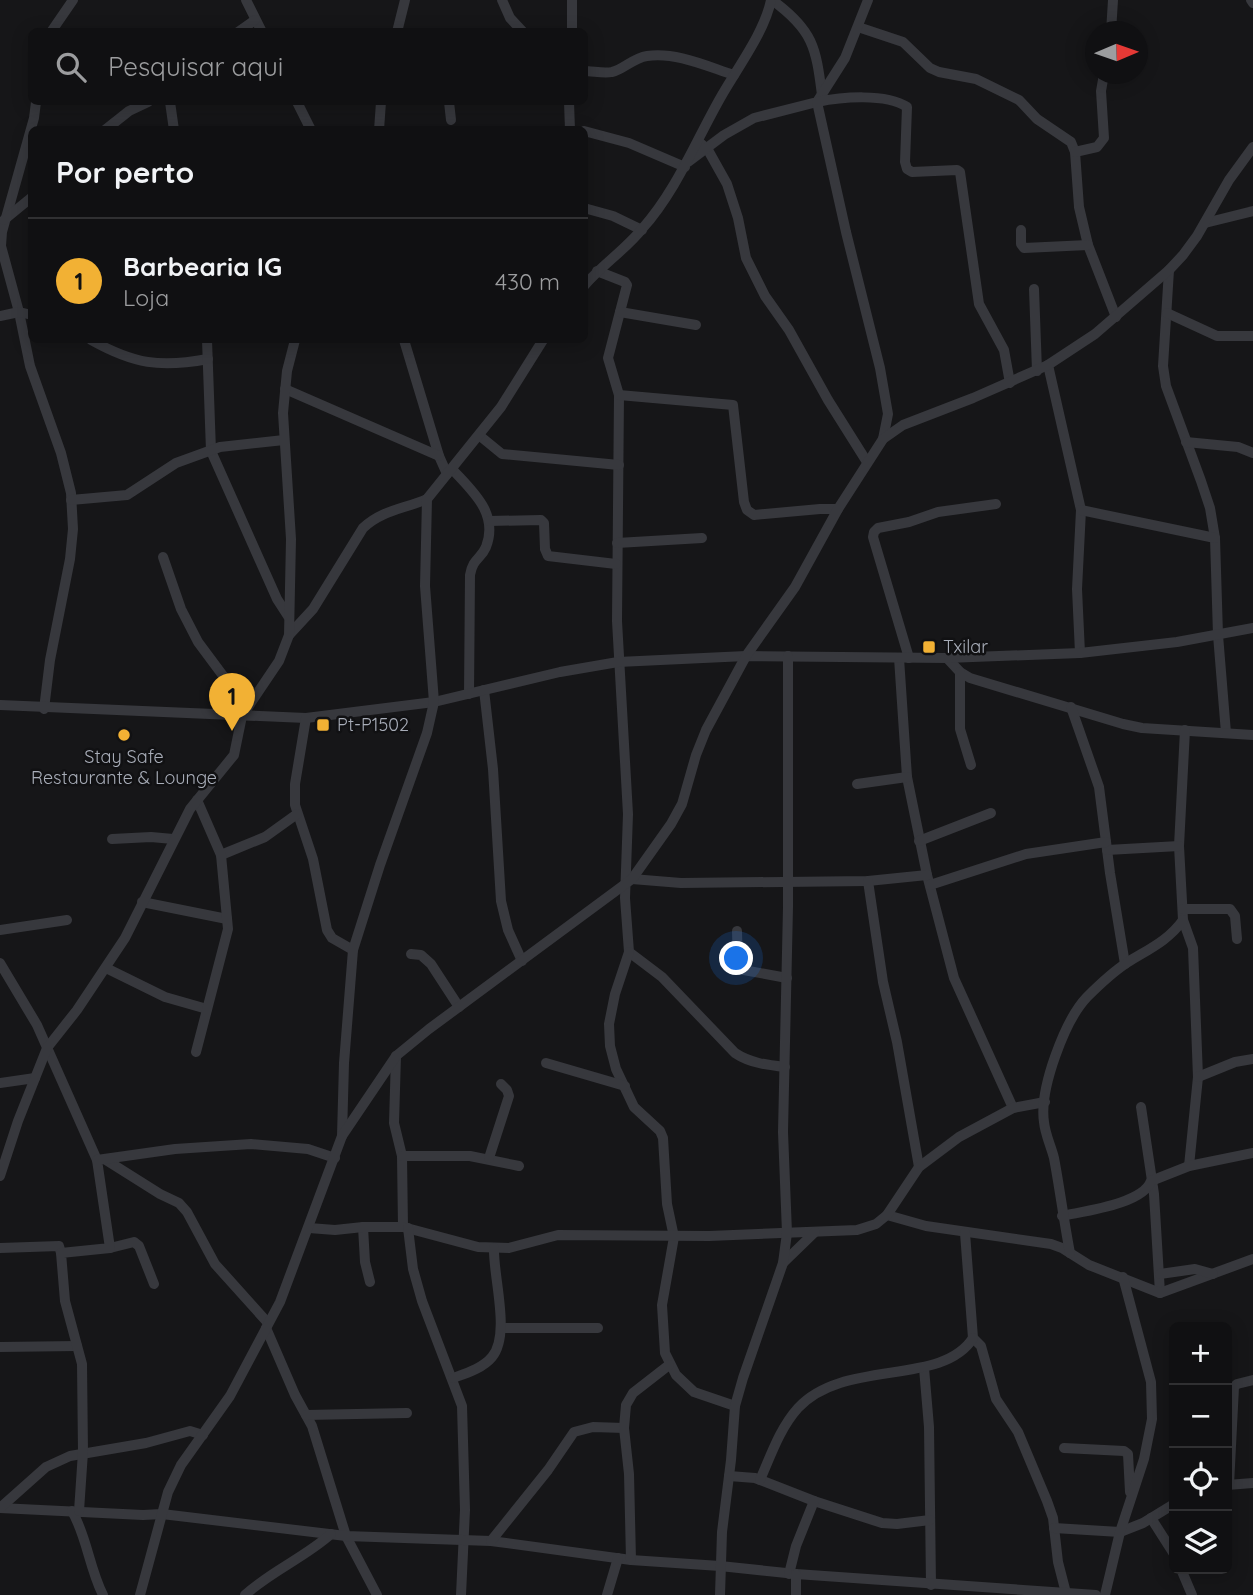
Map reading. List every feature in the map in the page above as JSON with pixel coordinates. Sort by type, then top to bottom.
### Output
[{"type":"street","points":[[54,28],[73,0]]},
{"type":"street","points":[[246,0],[260,28]]},
{"type":"street","points":[[398,28],[405,0]]},
{"type":"street","points":[[502,0],[509,18],[519,28]]},
{"type":"street","points":[[572,0],[572,28]]},
{"type":"street","points":[[588,281],[642,230],[686,165],[772,0],[788,11]]},
{"type":"street","points":[[342,1136],[358,1117],[380,1078],[397,1056],[629,882],[671,824],[682,804],[706,730],[746,656],[795,587],[838,509],[883,439],[888,414],[880,369],[843,219],[816,52],[800,24],[781,0]]},
{"type":"street","points":[[822,95],[845,58],[868,0]]},
{"type":"street","points":[[1111,21],[1112,0]]},
{"type":"street","points":[[244,28],[255,20]]},
{"type":"street","points":[[858,27],[903,42],[922,62],[939,72],[976,79],[1019,100],[1037,119],[1071,142],[1075,152],[1079,207],[1087,245],[1116,317]]},
{"type":"street","points":[[588,71],[614,72],[645,56],[665,55],[734,75]]},
{"type":"street","points":[[1075,152],[1097,147],[1104,138],[1102,84]]},
{"type":"street","points":[[822,95],[838,98]]},
{"type":"street","points":[[686,165],[724,135],[754,118],[822,95],[900,102],[907,107],[905,162],[908,169],[912,172],[960,172],[979,304],[1004,350],[1010,383]]},
{"type":"street","points":[[32,126],[36,105]]},
{"type":"street","points":[[110,126],[142,105]]},
{"type":"street","points":[[170,105],[173,126]]},
{"type":"street","points":[[298,105],[309,126]]},
{"type":"street","points":[[379,126],[381,105]]},
{"type":"street","points":[[449,105],[451,120]]},
{"type":"street","points":[[569,105],[572,126]]},
{"type":"street","points":[[588,132],[629,143],[686,165]]},
{"type":"street","points":[[28,137],[2,221],[1,246],[30,366],[61,453],[71,500],[73,528],[44,709]]},
{"type":"street","points":[[698,141],[708,149],[727,184],[738,218],[746,258],[765,296],[789,330],[867,463]]},
{"type":"street","points":[[883,439],[904,425],[1037,371],[1095,334],[1183,255],[1229,180],[1253,147]]},
{"type":"street","points":[[2,221],[28,200]]},
{"type":"street","points":[[588,209],[613,216],[642,230]]},
{"type":"street","points":[[1205,223],[1253,211]]},
{"type":"street","points":[[1021,230],[1021,244],[1024,248],[1087,245]]},
{"type":"street","points":[[1168,270],[1163,366],[1166,386],[1210,508],[1215,538],[1218,635],[1226,733]]},
{"type":"street","points":[[597,271],[627,285],[608,358],[619,396],[618,662],[628,814],[629,882],[625,925],[629,952],[615,994],[609,1024],[610,1046],[616,1069],[634,1107],[660,1131],[663,1138],[667,1204],[674,1237],[662,1316],[663,1343],[669,1365],[694,1392],[735,1406]]},
{"type":"street","points":[[1034,289],[1037,371]]},
{"type":"street","points":[[0,316],[19,312],[28,314]]},
{"type":"street","points":[[620,313],[696,325]]},
{"type":"street","points":[[1167,313],[1217,336],[1253,336]]},
{"type":"street","points":[[98,343],[136,360],[161,365],[208,359]]},
{"type":"street","points":[[207,343],[211,451],[277,599],[288,615]]},
{"type":"street","points":[[289,635],[291,539],[284,440],[286,371],[294,343]]},
{"type":"street","points":[[405,343],[439,456],[450,471],[479,499],[486,509],[489,521],[490,533],[485,550],[472,564],[470,575],[469,694]]},
{"type":"street","points":[[0,1176],[47,1048],[125,938],[173,839],[197,800],[234,755],[244,712],[279,661],[289,635],[313,609],[363,528],[374,518],[393,509],[428,499],[480,436],[542,343]]},
{"type":"street","points":[[1048,365],[1081,510],[1077,589],[1080,653]]},
{"type":"street","points":[[285,389],[439,456]]},
{"type":"street","points":[[619,396],[733,405],[747,510],[754,515],[838,509]]},
{"type":"street","points":[[888,414],[904,425]]},
{"type":"street","points":[[480,436],[502,454],[619,465]]},
{"type":"street","points":[[71,500],[127,495],[176,463],[220,447],[284,440]]},
{"type":"street","points":[[1186,442],[1238,447],[1253,453]]},
{"type":"street","points":[[140,1595],[168,1492],[181,1465],[230,1396],[280,1302],[342,1136],[344,1063],[353,950],[376,876],[427,733],[434,702],[425,586],[428,499]]},
{"type":"street","points":[[996,504],[938,512],[909,522],[878,528],[873,537],[904,658],[907,777],[919,841],[954,978],[1013,1108]]},
{"type":"street","points":[[1081,510],[1215,538]]},
{"type":"street","points":[[489,521],[541,520],[545,553],[548,555],[617,564]]},
{"type":"street","points":[[617,543],[702,538]]},
{"type":"street","points":[[163,557],[181,609],[198,642],[244,712]]},
{"type":"street","points":[[0,705],[44,709],[244,712],[306,718],[434,702],[618,662],[746,656],[904,658],[1080,653],[1120,650],[1253,628]]},
{"type":"street","points":[[720,1595],[722,1532],[735,1406],[783,1263],[787,1233],[783,1162],[788,881],[788,656]]},
{"type":"street","points":[[947,657],[960,672],[970,678],[1132,726],[1253,736]]},
{"type":"street","points":[[960,672],[960,729],[971,765]]},
{"type":"street","points":[[484,690],[493,769],[501,901],[504,917],[522,961]]},
{"type":"street","points":[[1071,708],[1100,787],[1125,964]]},
{"type":"street","points":[[306,718],[295,784],[297,814],[313,859],[327,930],[332,938],[353,950]]},
{"type":"street","points":[[1185,730],[1179,846],[1183,914],[1193,948],[1198,1077],[1189,1166]]},
{"type":"street","points":[[857,785],[907,777]]},
{"type":"street","points":[[196,1052],[228,929],[221,855],[197,800]]},
{"type":"street","points":[[919,841],[991,813]]},
{"type":"street","points":[[221,855],[265,837],[297,814]]},
{"type":"street","points":[[112,838],[173,839]]},
{"type":"street","points":[[629,882],[929,880],[1026,854],[1069,846],[1179,846]]},
{"type":"street","points":[[868,881],[883,982],[897,1042],[919,1167]]},
{"type":"street","points":[[142,902],[227,919]]},
{"type":"street","points":[[1183,914],[1230,909],[1235,916],[1237,939]]},
{"type":"street","points":[[1070,1253],[1053,1156],[1043,1121],[1050,1074],[1074,1014],[1087,997],[1125,964],[1175,932],[1183,914]]},
{"type":"street","points":[[0,930],[67,920]]},
{"type":"street","points":[[737,932],[738,969],[787,978]]},
{"type":"street","points":[[629,952],[662,977],[735,1053],[744,1059],[785,1068]]},
{"type":"street","points":[[411,954],[422,955],[431,964],[459,1007]]},
{"type":"street","points":[[0,963],[4,977],[37,1026],[101,1160],[180,1203],[215,1264],[267,1326],[312,1426],[346,1536],[377,1595]]},
{"type":"street","points":[[106,968],[165,997],[207,1009]]},
{"type":"street","points":[[397,1056],[394,1123],[402,1156],[405,1227],[422,1301],[460,1397],[463,1416],[465,1469],[461,1595]]},
{"type":"street","points":[[1198,1077],[1234,1062],[1253,1059]]},
{"type":"street","points":[[546,1063],[625,1086]]},
{"type":"street","points":[[0,1083],[34,1078]]},
{"type":"street","points":[[489,1158],[509,1096],[501,1084]]},
{"type":"street","points":[[309,1228],[335,1230],[405,1227],[478,1247],[494,1248],[519,1247],[558,1235],[674,1237],[815,1232],[867,1227],[887,1215],[919,1167],[967,1131],[1013,1108],[1045,1102]]},
{"type":"street","points":[[1140,1107],[1151,1181],[1160,1293]]},
{"type":"street","points":[[110,1248],[96,1168],[101,1160],[175,1149],[251,1144],[307,1149],[335,1158]]},
{"type":"street","points":[[1151,1181],[1189,1166],[1253,1153]]},
{"type":"street","points":[[402,1156],[470,1156],[519,1166]]},
{"type":"street","points":[[1062,1216],[1131,1198],[1149,1187],[1151,1181]]},
{"type":"street","points":[[887,1215],[965,1233],[1051,1244],[1089,1265],[1160,1293],[1253,1259]]},
{"type":"street","points":[[363,1227],[365,1262],[370,1282]]},
{"type":"street","points":[[783,1263],[815,1232]]},
{"type":"street","points":[[760,1480],[783,1428],[799,1407],[817,1393],[860,1377],[924,1368],[954,1357],[968,1346],[973,1338],[965,1233]]},
{"type":"street","points":[[61,1253],[110,1248],[134,1242],[139,1246],[154,1284]]},
{"type":"street","points":[[0,1248],[59,1246],[65,1301],[82,1364],[82,1528],[94,1577],[103,1595]]},
{"type":"street","points":[[453,1378],[482,1366],[496,1350],[501,1328],[493,1268],[494,1248]]},
{"type":"street","points":[[1160,1274],[1195,1269],[1213,1274]]},
{"type":"street","points":[[1105,1595],[1120,1532],[1144,1459],[1152,1419],[1151,1382],[1123,1277]]},
{"type":"street","points":[[501,1328],[598,1328]]},
{"type":"street","points":[[973,1338],[981,1346],[996,1399],[1018,1432],[1047,1501],[1066,1593]]},
{"type":"street","points":[[0,1347],[77,1346]]},
{"type":"street","points":[[631,1560],[629,1474],[624,1427],[629,1398],[669,1365]]},
{"type":"street","points":[[924,1368],[929,1427],[931,1585]]},
{"type":"street","points":[[1230,1448],[1234,1387],[1253,1380]]},
{"type":"street","points":[[306,1415],[407,1413]]},
{"type":"street","points":[[491,1541],[548,1470],[574,1432],[593,1427],[624,1427]]},
{"type":"street","points":[[0,1508],[46,1467],[83,1452],[146,1443],[190,1431],[203,1435]]},
{"type":"street","points":[[1064,1448],[1124,1451],[1128,1454],[1131,1497]]},
{"type":"street","points":[[729,1476],[760,1480],[882,1523],[930,1520]]},
{"type":"street","points":[[1232,1485],[1253,1483]]},
{"type":"street","points":[[796,1595],[793,1574],[796,1546],[814,1501]]},
{"type":"street","points":[[1054,1528],[1120,1532],[1143,1523],[1169,1507]]},
{"type":"street","points":[[0,1508],[162,1514],[346,1536],[491,1541],[631,1560],[931,1585],[1096,1595]]},
{"type":"street","points":[[80,1511],[82,1528]]},
{"type":"street","points":[[1151,1518],[1169,1546]]},
{"type":"street","points":[[245,1595],[258,1583],[314,1549],[331,1534]]},
{"type":"street","points":[[607,1595],[618,1558]]},
{"type":"street","points":[[1183,1574],[1192,1595]]},
{"type":"place","name":"Txilar","points":[[929,647]]},
{"type":"place","name":"Pt-P1502","points":[[323,725]]},
{"type":"place","name":"Barbearia IG","points":[[232,731]]},
{"type":"place","name":"Stay Safe Restaurante & Lounge","points":[[124,735]]}]
